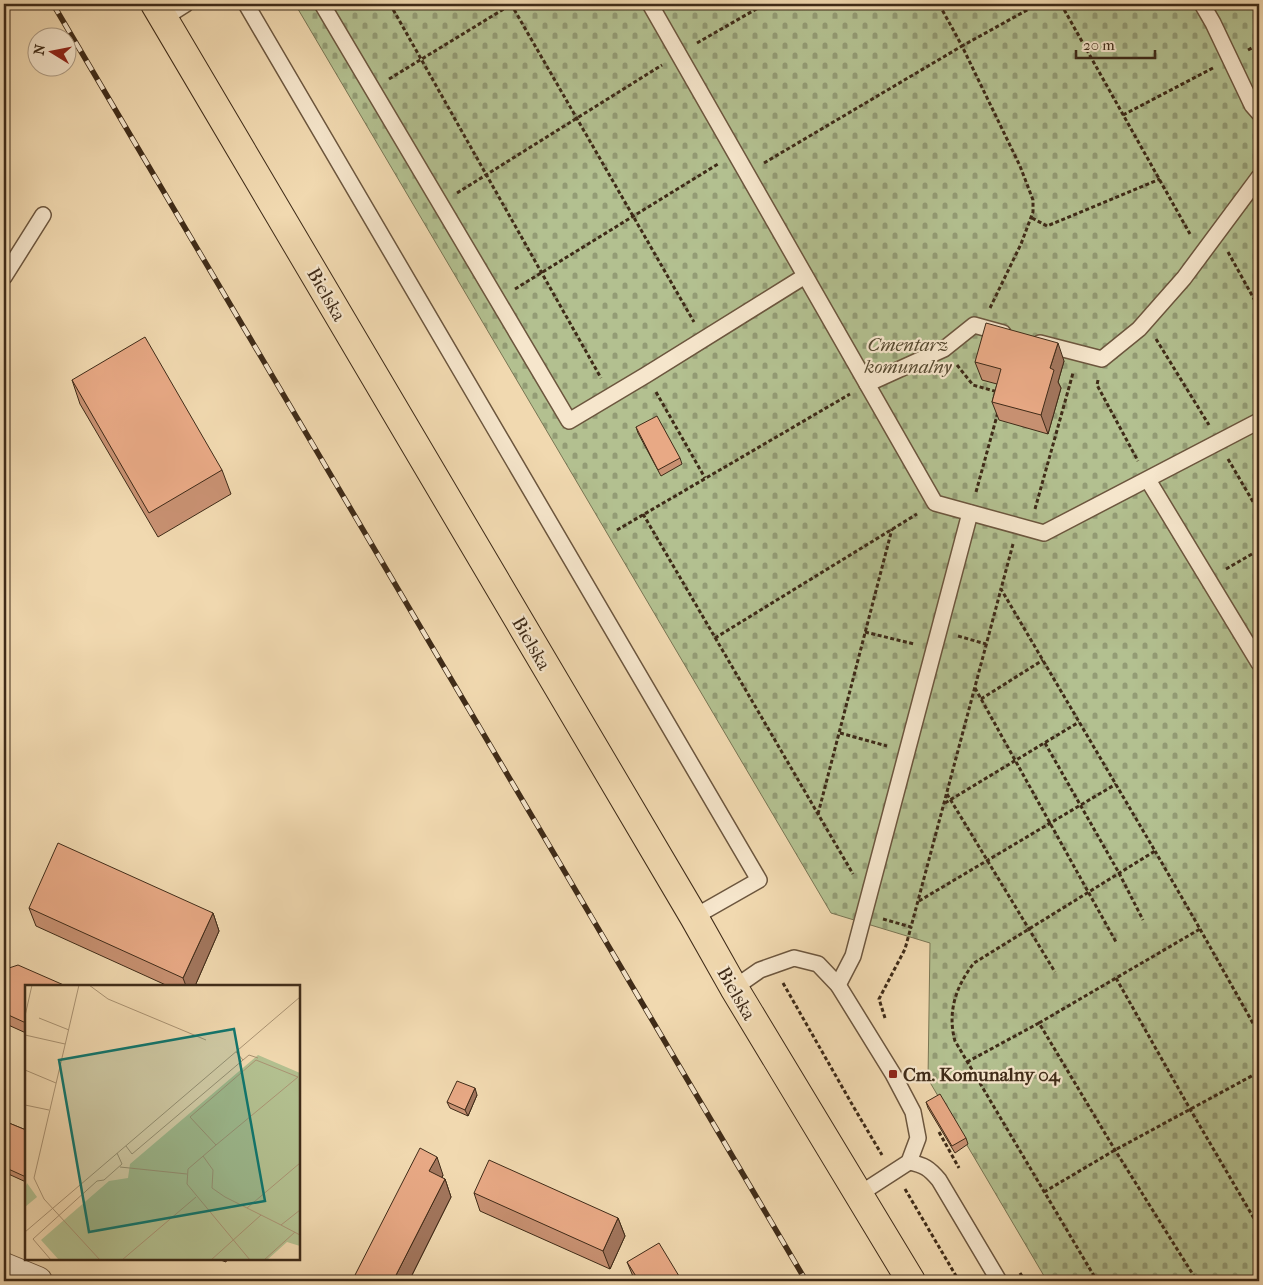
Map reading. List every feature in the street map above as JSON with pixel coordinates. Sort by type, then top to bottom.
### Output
[{"type":"main road","name":"Bielska","points":[[168,8],[734,988],[911,1281]]},
{"type":"street","points":[[4,1267],[38,1281]]},
{"type":"lane","points":[[246,4],[759,880],[694,917]]},
{"type":"lane","points":[[322,4],[569,420],[646,375],[805,276]]},
{"type":"lane","points":[[650,4],[935,503],[1044,533],[1259,421]]},
{"type":"lane","points":[[1202,4],[1252,105],[1259,113]]},
{"type":"lane","points":[[867,384],[944,349],[974,325],[1102,360],[1139,329],[1184,278],[1259,177]]},
{"type":"lane","points":[[4,277],[43,215]]},
{"type":"lane","points":[[1148,480],[1259,663]]},
{"type":"lane","points":[[838,985],[852,956],[970,514]]},
{"type":"lane","points":[[734,988],[760,970],[794,958],[818,964],[838,985],[893,1074],[914,1112],[918,1138],[909,1162],[858,1194]]},
{"type":"lane","points":[[909,1162],[922,1164],[939,1180],[999,1281]]},
{"type":"path","points":[[390,4],[611,396]]},
{"type":"path","points":[[372,90],[511,4],[704,339]]},
{"type":"path","points":[[440,204],[678,54],[765,4]]},
{"type":"path","points":[[939,4],[962,46],[1020,166],[1033,200],[1034,212],[1021,244],[990,309],[974,325]]},
{"type":"path","points":[[747,174],[962,46],[1038,4]]},
{"type":"path","points":[[1061,4],[1202,254]]},
{"type":"path","points":[[1123,116],[1259,44]]},
{"type":"path","points":[[497,300],[735,153]]},
{"type":"path","points":[[1032,218],[1047,226],[1160,179]]},
{"type":"path","points":[[1218,234],[1259,308]]},
{"type":"path","points":[[1146,321],[1259,512]]},
{"type":"path","points":[[944,349],[973,385],[1002,394]]},
{"type":"path","points":[[887,1025],[879,1000],[905,949],[1018,526],[1036,508],[1079,353]]},
{"type":"path","points":[[1102,360],[1097,385],[1148,480]]},
{"type":"path","points":[[646,375],[705,478]]},
{"type":"path","points":[[617,530],[867,384]]},
{"type":"path","points":[[970,514],[1000,403]]},
{"type":"path","points":[[715,638],[935,503]]},
{"type":"path","points":[[643,514],[857,881],[870,887]]},
{"type":"path","points":[[818,815],[892,530]]},
{"type":"path","points":[[1208,579],[1259,550]]},
{"type":"path","points":[[1001,589],[1116,784],[1259,1034]]},
{"type":"path","points":[[939,631],[986,644]]},
{"type":"path","points":[[865,632],[934,650]]},
{"type":"path","points":[[981,699],[1043,660]]},
{"type":"path","points":[[975,688],[1090,892],[1116,942]]},
{"type":"path","points":[[944,804],[1079,722]]},
{"type":"path","points":[[840,733],[906,752]]},
{"type":"path","points":[[1045,743],[1143,920]]},
{"type":"path","points":[[918,902],[1116,784]]},
{"type":"path","points":[[947,793],[1055,972]]},
{"type":"path","points":[[1097,1281],[955,1041],[951,1029],[954,1003],[963,977],[974,963],[1028,928],[1155,852]]},
{"type":"path","points":[[863,914],[911,927]]},
{"type":"path","points":[[967,1062],[1039,1023],[1200,929]]},
{"type":"path","points":[[773,965],[852,1106],[904,1186],[959,1281]]},
{"type":"path","points":[[1116,978],[1190,1110],[1259,1227]]},
{"type":"path","points":[[1039,1023],[1115,1150],[1197,1281]]},
{"type":"path","points":[[1044,1192],[1115,1150],[1259,1072]]},
{"type":"path","points":[[939,1131],[962,1173]]},
{"type":"path","points":[[1015,1265],[1025,1281]]},
{"type":"green space","name":"Cmentarz komunalny","points":[[295,4],[1259,4],[1259,1281],[1047,1281],[928,1079],[930,943],[831,913]]},
{"type":"building","points":[[986,323],[1058,343],[1050,368],[1054,370],[1041,415],[992,402],[1001,369],[975,362]]},
{"type":"building","points":[[145,337],[222,470],[149,513],[72,380]]},
{"type":"building","points":[[657,416],[680,458],[658,470],[636,427]]},
{"type":"building","points":[[58,843],[213,913],[183,978],[29,908]]},
{"type":"building","points":[[18,965],[64,985],[25,985],[25,1023],[4,1013],[4,979],[9,968]]},
{"type":"building","points":[[457,1081],[475,1088],[465,1110],[447,1102]]},
{"type":"building","points":[[940,1094],[966,1138],[952,1146],[926,1102]]},
{"type":"building","points":[[4,1121],[25,1130],[25,1177],[4,1167]]},
{"type":"building","points":[[420,1148],[437,1157],[429,1171],[445,1179],[393,1281],[362,1281],[354,1277]]},
{"type":"building","points":[[489,1160],[618,1218],[603,1251],[474,1193]]},
{"type":"building","points":[[659,1243],[682,1281],[639,1281],[627,1262]]},
{"type":"railway","points":[[53,4],[806,1281]]},
{"type":"place","name":"Cm. Komunalny 04","points":[[893,1074]]}]
